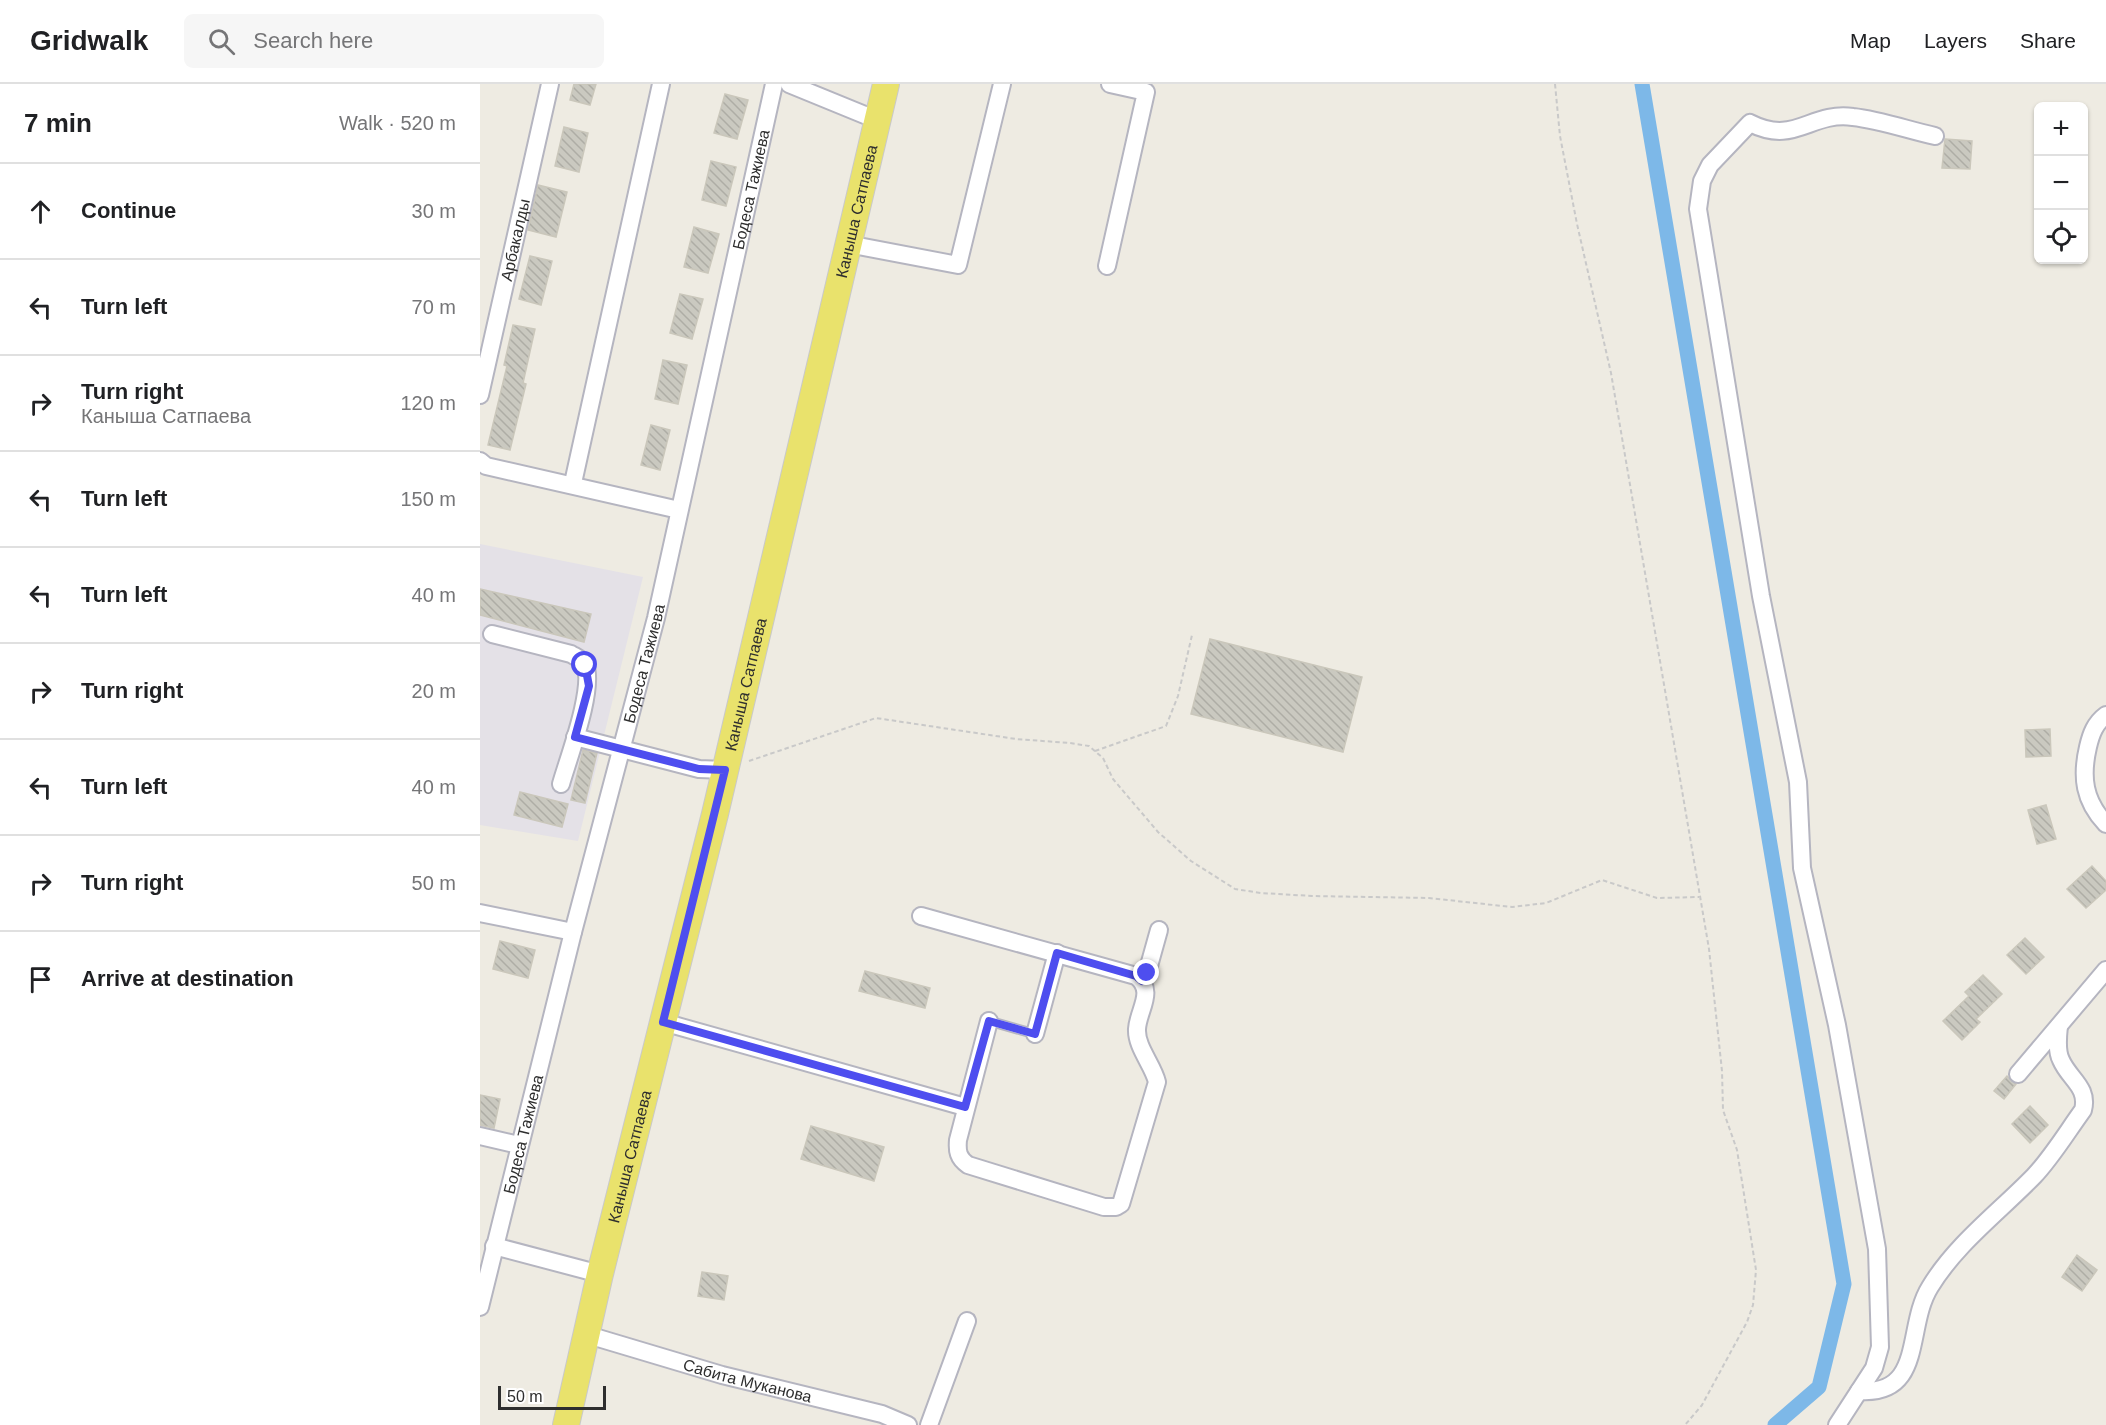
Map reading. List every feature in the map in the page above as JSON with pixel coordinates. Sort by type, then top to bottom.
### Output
[{"type":"main road","name":"Каныша Сатпаева","points":[[566,1425],[600,1274],[725,770],[886,84]]},
{"type":"street","name":"Арбакалды","points":[[480,395],[550,84]]},
{"type":"street","points":[[573,483],[661,84]]},
{"type":"street","name":"Бодеса Тажиева","points":[[480,1307],[573,932],[656,618],[774,84]]},
{"type":"street","points":[[789,84],[877,120]]},
{"type":"street","points":[[848,244],[958,265],[1002,84]]},
{"type":"street","points":[[1107,266],[1146,92],[1110,84]]},
{"type":"street","points":[[1837,1425],[1874,1368],[1880,1347],[1876,1249],[1837,1025],[1803,868],[1798,782],[1761,596],[1698,209],[1702,182],[1710,165],[1750,123],[1766,131],[1779,132],[1794,130],[1823,118],[1853,117],[1935,136]]},
{"type":"street","points":[[480,461],[486,466],[573,483],[679,510]]},
{"type":"street","points":[[492,634],[571,654],[585,665],[589,686],[561,784]]},
{"type":"street","points":[[2106,716],[2091,734],[2083,767],[2086,793],[2093,808],[2106,824]]},
{"type":"street","points":[[575,737],[699,769],[725,770]]},
{"type":"street","points":[[480,913],[573,932]]},
{"type":"street","points":[[921,916],[1136,976],[1142,981],[1146,995],[1137,1025],[1138,1039],[1157,1082],[1121,1204],[1116,1207],[1104,1207],[961,1161],[957,1148],[965,1107],[989,1021]]},
{"type":"street","points":[[1142,981],[1147,973],[1159,930]]},
{"type":"street","points":[[1035,1034],[1057,953]]},
{"type":"street","points":[[2018,1074],[2106,970]]},
{"type":"street","points":[[663,1022],[965,1107]]},
{"type":"street","points":[[1859,1391],[1876,1392],[1893,1386],[1901,1378],[1907,1366],[1922,1301],[1931,1284],[1968,1241],[2036,1174],[2083,1110],[2086,1100],[2083,1089],[2061,1060],[2059,1026]]},
{"type":"street","points":[[480,1136],[519,1145]]},
{"type":"street","points":[[494,1246],[600,1274]]},
{"type":"street","points":[[929,1425],[967,1321]]},
{"type":"street","name":"Сабита Муканова","points":[[588,1335],[722,1375],[882,1414],[908,1425]]},
{"type":"lane","points":[[989,1021],[1035,1034]]},
{"type":"path","points":[[1555,84],[1560,136],[1577,224],[1611,373],[1709,949],[1722,1071],[1723,1110],[1737,1150],[1756,1270],[1753,1305],[1747,1322],[1702,1405],[1685,1425]]},
{"type":"path","points":[[1095,751],[1166,726],[1178,696],[1192,635]]},
{"type":"path","points":[[725,770],[876,718],[1016,740],[1070,743],[1089,746],[1103,758],[1113,779],[1158,832],[1191,861],[1235,889],[1261,894],[1429,898],[1512,907],[1546,903],[1602,880],[1657,898],[1699,897]]},
{"type":"shaded area","points":[[480,544],[643,577],[578,841],[480,825]]},
{"type":"building","points":[[574,84],[596,84],[590,105],[570,100]]},
{"type":"building","points":[[725,94],[748,100],[737,139],[714,133]]},
{"type":"building","points":[[564,127],[588,133],[579,172],[555,166]]},
{"type":"building","points":[[1945,139],[1972,141],[1970,169],[1942,168]]},
{"type":"building","points":[[711,161],[736,167],[726,206],[702,200]]},
{"type":"building","points":[[538,185],[567,192],[556,237],[528,230]]},
{"type":"building","points":[[694,227],[719,234],[708,273],[684,267]]},
{"type":"building","points":[[530,256],[552,261],[541,305],[519,299]]},
{"type":"building","points":[[680,294],[703,299],[692,339],[670,333]]},
{"type":"building","points":[[513,325],[535,329],[523,383],[526,384],[510,450],[488,445],[507,366],[504,365]]},
{"type":"building","points":[[663,360],[687,365],[678,404],[655,399]]},
{"type":"building","points":[[651,425],[670,430],[660,470],[641,465]]},
{"type":"building","points":[[480,589],[591,614],[584,642],[480,615]]},
{"type":"building","points":[[1210,639],[1362,677],[1343,752],[1191,714]]},
{"type":"building","points":[[2050,729],[2051,756],[2026,757],[2025,730]]},
{"type":"building","points":[[583,750],[597,753],[585,803],[571,800]]},
{"type":"building","points":[[520,792],[568,804],[562,827],[514,815]]},
{"type":"building","points":[[2046,805],[2056,839],[2037,844],[2028,810]]},
{"type":"building","points":[[2092,866],[2106,881],[2106,890],[2086,908],[2067,889]]},
{"type":"building","points":[[2025,938],[2044,957],[2026,974],[2007,955]]},
{"type":"building","points":[[500,941],[535,950],[528,978],[493,969]]},
{"type":"building","points":[[865,971],[930,988],[925,1008],[859,991]]},
{"type":"building","points":[[1983,975],[2002,994],[1976,1019],[1980,1022],[1962,1040],[1943,1021],[1969,996],[1965,992]]},
{"type":"building","points":[[2007,1076],[2016,1084],[2004,1099],[1994,1091]]},
{"type":"building","points":[[480,1095],[500,1099],[494,1128],[480,1125]]},
{"type":"building","points":[[2030,1106],[2048,1125],[2030,1143],[2012,1124]]},
{"type":"building","points":[[811,1126],[884,1147],[874,1181],[801,1159]]},
{"type":"building","points":[[2077,1255],[2097,1270],[2082,1291],[2062,1277]]},
{"type":"building","points":[[702,1272],[728,1276],[724,1300],[698,1296]]},
{"type":"waterway","points":[[1642,84],[1844,1284],[1819,1387],[1775,1425]]},
{"type":"route","points":[[585,665],[589,686],[575,737],[699,769],[725,770],[663,1022],[965,1107],[989,1021],[1035,1034],[1057,953],[1136,976],[1142,981],[1147,973]]}]
